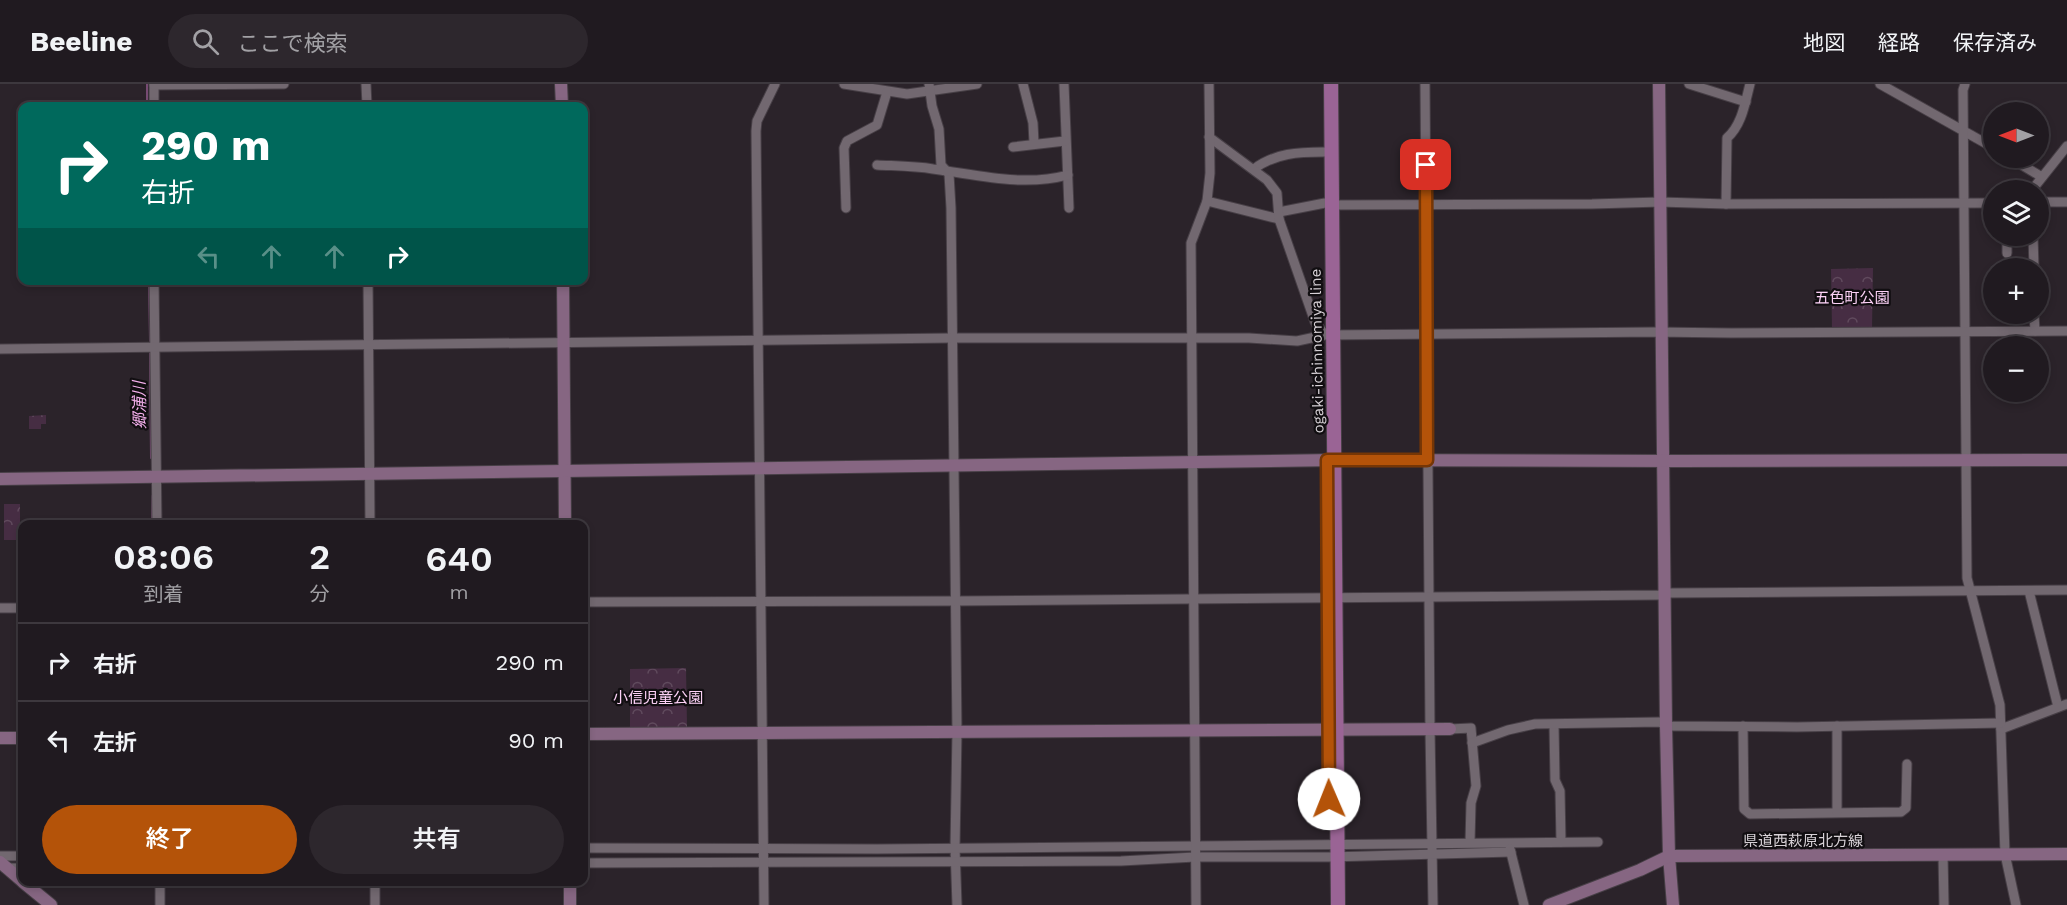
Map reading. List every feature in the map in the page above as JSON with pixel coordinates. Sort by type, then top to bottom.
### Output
[{"type":"main road","name":"ogaki-ichinnomiya line","points":[[1323,84],[1324,152],[1329,204]]},
{"type":"main road","name":"ogaki-ichinnomiya line","points":[[1331,84],[1329,335],[1332,731],[1334,851],[1338,905]]},
{"type":"main road","name":"ogaki-ichinnomiya line","points":[[1331,905],[1334,851]]},
{"type":"street","points":[[154,102],[154,85],[284,84]]},
{"type":"street","points":[[366,84],[367,102]]},
{"type":"street","points":[[561,84],[562,102]]},
{"type":"street","points":[[764,905],[756,131],[757,122],[775,84]]},
{"type":"street","points":[[844,84],[908,94],[930,88],[977,84]]},
{"type":"street","points":[[1023,84],[1033,123],[1034,143]]},
{"type":"street","points":[[1064,84],[1068,208]]},
{"type":"street","points":[[1196,905],[1191,243],[1207,201],[1209,84]]},
{"type":"street","points":[[1425,84],[1433,905]]},
{"type":"street","points":[[1659,84],[1666,726],[1669,856],[1673,905]]},
{"type":"street","points":[[1689,84],[1746,102]]},
{"type":"street","points":[[1726,204],[1727,138],[1734,132],[1746,102],[1750,84]]},
{"type":"street","points":[[1882,84],[1983,142]]},
{"type":"street","points":[[1965,84],[1967,578],[2000,705],[2005,854],[2016,905]]},
{"type":"street","points":[[930,88],[939,129],[941,165],[949,174],[951,208],[957,905]]},
{"type":"street","points":[[846,207],[844,148],[847,141],[877,124],[887,92]]},
{"type":"street","points":[[1209,136],[1254,169],[1277,193],[1279,215],[1315,322],[1329,335]]},
{"type":"street","points":[[1013,147],[1065,141]]},
{"type":"street","points":[[2040,180],[2067,146]]},
{"type":"street","points":[[1254,169],[1263,162],[1279,156],[1301,152],[1324,152]]},
{"type":"street","points":[[877,165],[945,171],[1005,180],[1049,180],[1068,175]]},
{"type":"street","points":[[2027,168],[2042,177]]},
{"type":"street","points":[[1207,201],[1279,215],[1329,204],[1983,203]]},
{"type":"street","points":[[2049,202],[2067,202]]},
{"type":"street","points":[[2007,246],[2007,253]]},
{"type":"street","points":[[154,285],[157,520]]},
{"type":"street","points":[[368,285],[370,520]]},
{"type":"street","points":[[563,285],[565,520]]},
{"type":"street","points":[[2035,324],[2035,331]]},
{"type":"street","points":[[0,349],[952,338],[1249,338],[1298,341],[1329,335],[2067,331]]},
{"type":"street","points":[[0,479],[1331,460],[2067,460]]},
{"type":"street","points":[[588,602],[955,602],[2067,590]]},
{"type":"street","points":[[1472,743],[1523,726],[1554,725],[1660,722],[1666,726],[2001,726],[2063,706],[2029,591]]},
{"type":"street","points":[[0,608],[18,608]]},
{"type":"street","points":[[1554,725],[1555,780],[1560,791],[1561,842]]},
{"type":"street","points":[[1743,726],[1744,809],[1750,814],[1901,812],[1906,808],[1907,764]]},
{"type":"street","points":[[1837,812],[1838,726]]},
{"type":"street","points":[[588,734],[762,731],[1332,731],[1471,728],[1476,786],[1471,803],[1470,842]]},
{"type":"street","points":[[0,738],[18,738]]},
{"type":"street","points":[[1508,842],[1524,905]]},
{"type":"street","points":[[588,863],[1121,861],[1334,851],[1432,843],[1598,842]]},
{"type":"street","points":[[588,848],[955,849],[1195,846],[1432,854],[1511,852]]},
{"type":"street","name":"県道西萩原北方線","points":[[1549,905],[1640,870],[1669,856],[2067,854]]},
{"type":"street","points":[[0,856],[18,855]]},
{"type":"street","points":[[1943,855],[1944,905]]},
{"type":"street","points":[[2,866],[18,868]]},
{"type":"street","points":[[2,866],[18,878]]},
{"type":"street","points":[[28,886],[51,905]]},
{"type":"street","points":[[160,886],[160,905]]},
{"type":"street","points":[[375,886],[375,905]]},
{"type":"street","points":[[570,886],[570,905]]},
{"type":"green space","name":"五色町公園","points":[[1873,268],[1872,328],[1832,328],[1831,269]]},
{"type":"green space","points":[[46,415],[46,424],[41,424],[41,429],[29,429],[29,416]]},
{"type":"green space","points":[[4,504],[20,504],[18,540],[4,540]]},
{"type":"green space","name":"小信児童公園","points":[[686,668],[687,727],[630,728],[630,669]]},
{"type":"waterway","name":"郷浦川","points":[[147,84],[147,102]]},
{"type":"waterway","name":"郷浦川","points":[[149,285],[150,341]]},
{"type":"waterway","name":"郷浦川","points":[[150,353],[151,458]]},
{"type":"waterway","name":"郷浦川","points":[[152,496],[152,520]]},
{"type":"route","points":[[1329,799],[1327,460],[1427,460],[1426,165]]}]
